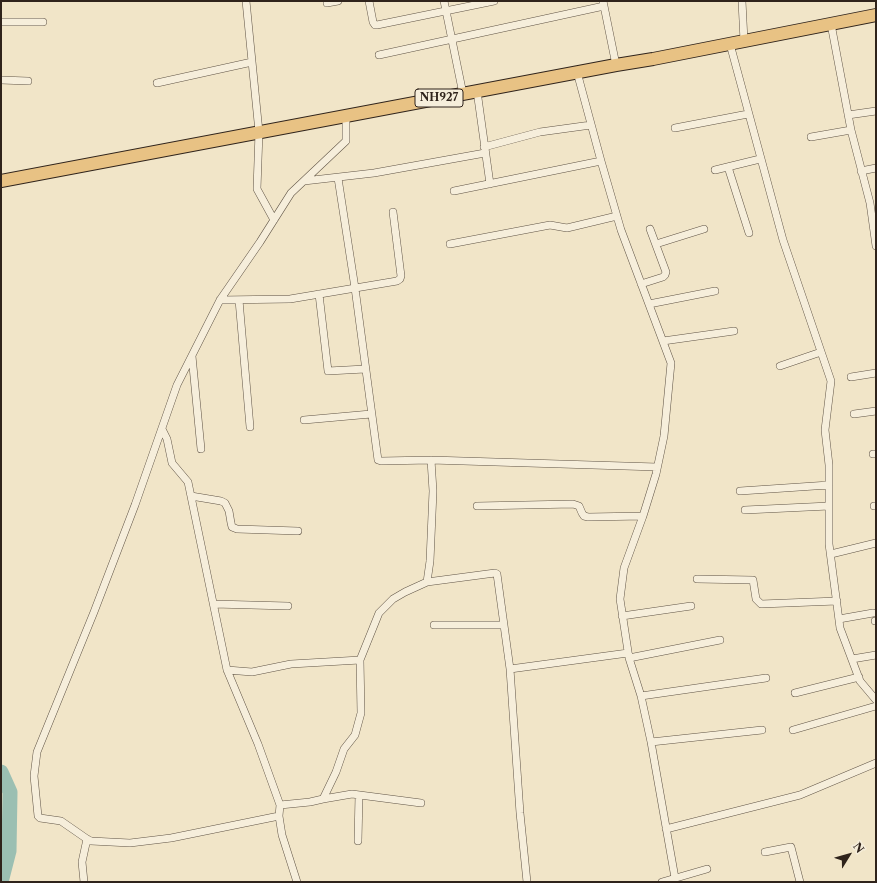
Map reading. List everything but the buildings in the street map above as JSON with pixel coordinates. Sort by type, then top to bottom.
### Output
[{"type":"highway","name":"NH927","points":[[1,181],[730,44],[876,15]]},
{"type":"street","points":[[246,1],[259,132],[258,189],[274,220]]},
{"type":"street","points":[[327,4],[338,1]]},
{"type":"street","points":[[369,1],[375,24],[494,1]]},
{"type":"street","points":[[444,1],[463,94]]},
{"type":"street","points":[[742,1],[744,41]]},
{"type":"street","points":[[378,55],[604,4],[616,65]]},
{"type":"street","points":[[1,22],[43,22]]},
{"type":"street","points":[[831,24],[851,130],[861,171],[873,202],[876,246]]},
{"type":"street","points":[[730,44],[783,240],[831,381],[825,430],[829,465],[829,544],[840,628],[860,681],[876,700]]},
{"type":"street","points":[[157,83],[252,62]]},
{"type":"street","points":[[577,72],[617,216],[671,363],[672,370],[664,436],[658,467],[643,516],[623,572],[620,599],[628,656],[641,696],[651,742],[675,878]]},
{"type":"street","points":[[1,80],[28,81]]},
{"type":"street","points":[[477,91],[490,184]]},
{"type":"street","points":[[848,115],[876,111]]},
{"type":"street","points":[[675,128],[748,114]]},
{"type":"street","points":[[279,816],[171,838],[130,843],[87,840],[61,821],[42,819],[38,816],[34,776],[37,752],[94,612],[177,385],[220,300],[291,193],[346,141],[346,116]]},
{"type":"street","points":[[304,181],[374,173],[485,150],[540,132],[591,125]]},
{"type":"street","points":[[811,137],[851,130]]},
{"type":"street","points":[[715,170],[760,159]]},
{"type":"street","points":[[454,191],[601,161]]},
{"type":"street","points":[[728,167],[749,233]]},
{"type":"street","points":[[861,171],[876,168]]},
{"type":"street","points":[[338,178],[355,288],[378,460],[431,460],[658,467]]},
{"type":"street","points":[[220,300],[290,299],[397,281],[402,276],[393,212]]},
{"type":"street","points":[[450,244],[550,225],[567,228],[617,216]]},
{"type":"street","points":[[641,284],[663,277],[666,272],[650,229]]},
{"type":"street","points":[[656,244],[704,229]]},
{"type":"street","points":[[649,304],[715,291]]},
{"type":"street","points":[[319,294],[328,371],[365,369]]},
{"type":"street","points":[[238,300],[250,427]]},
{"type":"street","points":[[663,341],[734,331]]},
{"type":"street","points":[[780,366],[821,352]]},
{"type":"street","points":[[192,356],[201,449]]},
{"type":"street","points":[[851,377],[876,373]]},
{"type":"street","points":[[854,414],[876,411]]},
{"type":"street","points":[[304,420],[371,414]]},
{"type":"street","points":[[162,429],[167,439],[172,463],[188,482],[227,670],[258,744],[280,805],[279,816],[282,835],[297,882]]},
{"type":"street","points":[[427,582],[430,561],[433,490],[431,460]]},
{"type":"street","points":[[740,491],[829,485]]},
{"type":"street","points":[[191,496],[221,500],[225,503],[229,511],[232,527],[237,529],[298,531]]},
{"type":"street","points":[[477,506],[573,504],[580,506],[584,516],[588,517],[643,516]]},
{"type":"street","points":[[745,510],[829,506]]},
{"type":"street","points":[[831,554],[876,543]]},
{"type":"street","points":[[323,799],[336,772],[344,748],[355,735],[361,713],[360,660],[379,613],[392,599],[427,582],[494,573],[497,574],[510,669],[520,814],[527,882]]},
{"type":"street","points":[[697,579],[753,580],[756,599],[761,604],[837,601]]},
{"type":"street","points":[[214,604],[288,606]]},
{"type":"street","points":[[622,616],[691,606]]},
{"type":"street","points":[[839,619],[873,613]]},
{"type":"street","points":[[434,624],[504,625]]},
{"type":"street","points":[[510,669],[628,656],[720,640]]},
{"type":"street","points":[[852,659],[876,655]]},
{"type":"street","points":[[227,670],[252,672],[292,664],[360,660]]},
{"type":"street","points":[[795,693],[859,677]]},
{"type":"street","points":[[641,696],[766,678]]},
{"type":"street","points":[[793,730],[876,706]]},
{"type":"street","points":[[651,742],[762,730]]},
{"type":"street","points":[[666,829],[800,796],[876,763]]},
{"type":"street","points":[[280,805],[310,802],[352,794],[421,803]]},
{"type":"street","points":[[358,841],[359,795]]},
{"type":"street","points":[[84,882],[82,862],[87,840]]},
{"type":"street","points":[[765,852],[791,847],[800,882]]},
{"type":"street","points":[[662,882],[707,869]]},
{"type":"waterway","points":[[1,772],[10,792],[9,851],[1,882]]}]
